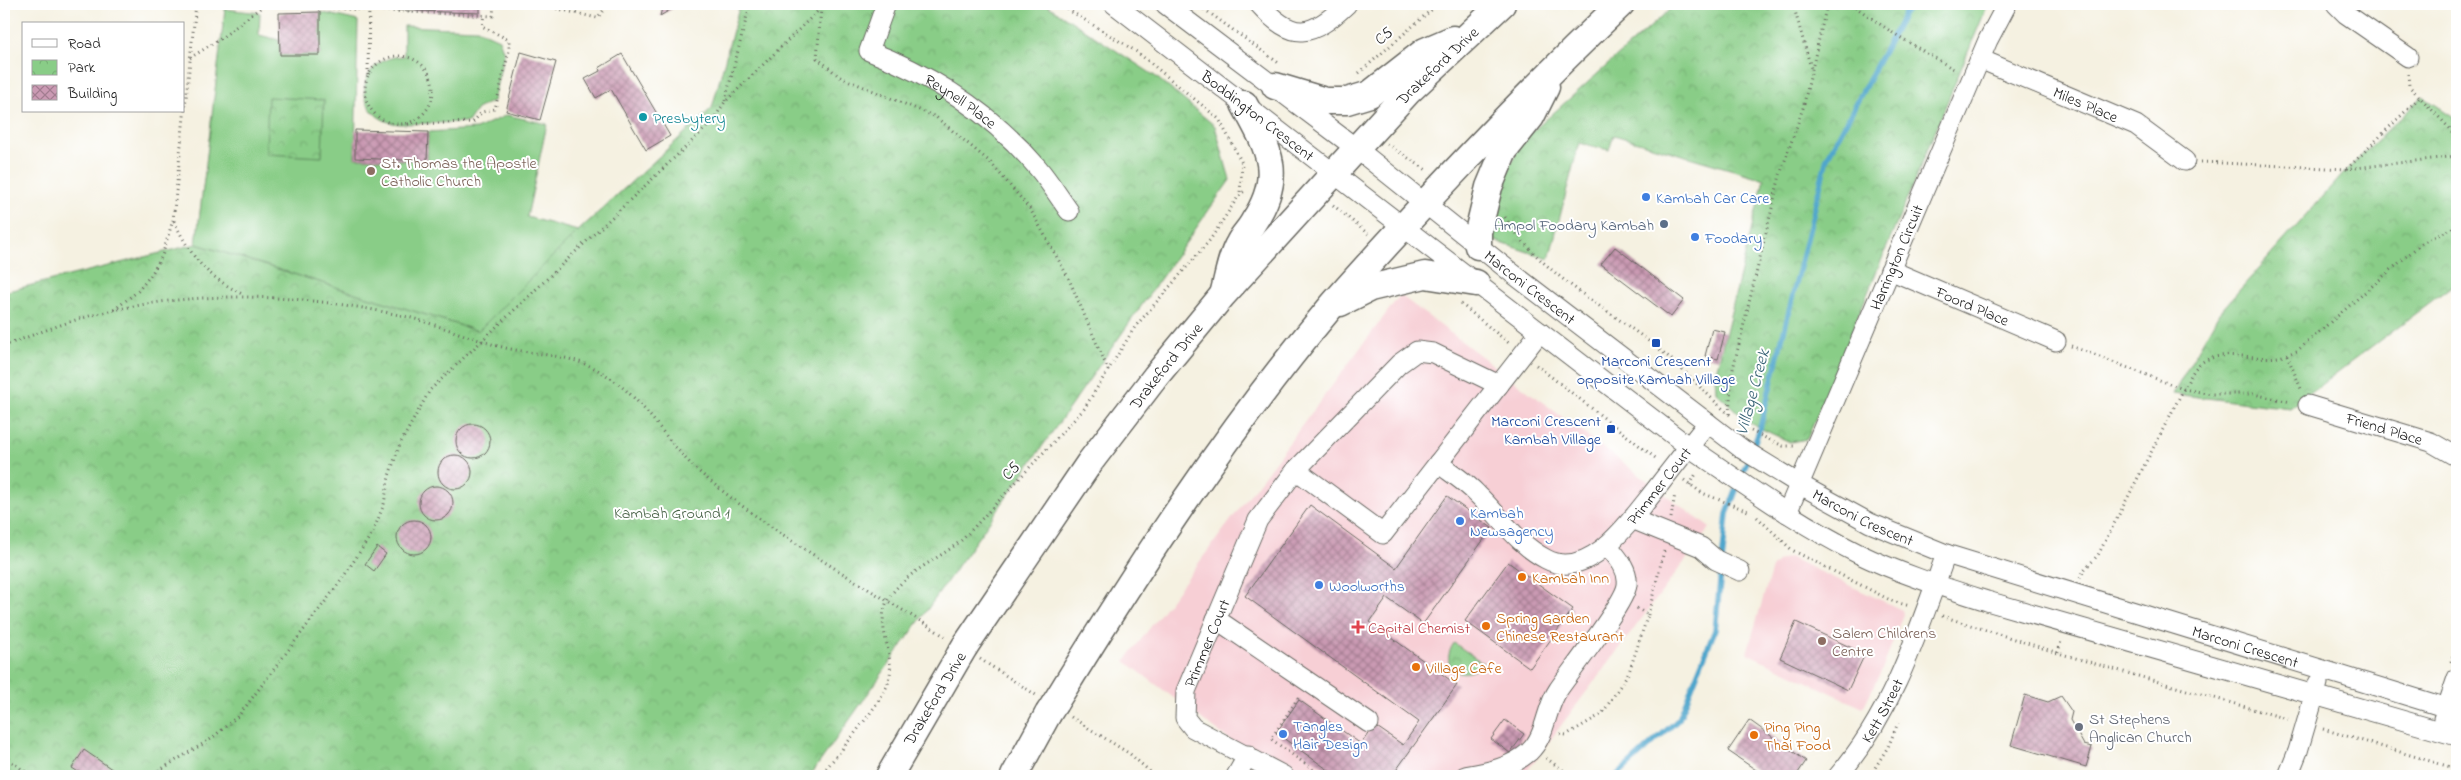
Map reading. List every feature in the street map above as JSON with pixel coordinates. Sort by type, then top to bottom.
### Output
[{"type":"highway","name":"Drakeford Drive","points":[[889,776],[963,649],[1090,462],[1156,376],[1222,296],[1408,92],[1502,4]]},
{"type":"highway","points":[[1014,776],[1051,706],[1126,588],[1201,476],[1264,390],[1330,308],[1425,202],[1558,64],[1621,4]]},
{"type":"highway","points":[[1279,76],[1325,101],[1347,101],[1370,94],[1425,51],[1470,32]]},
{"type":"highway","points":[[1478,246],[1478,232],[1489,188],[1504,151],[1532,117],[1558,64]]},
{"type":"highway","points":[[1222,296],[1238,244],[1255,220],[1269,192],[1272,180],[1270,162],[1265,146],[1244,104]]},
{"type":"highway","points":[[1330,308],[1370,288],[1425,275],[1476,283]]},
{"type":"street","name":"Reynell Place","points":[[886,4],[869,50],[894,60],[941,85],[984,115],[1039,169],[1069,211]]},
{"type":"street","name":"Boddington Crescent","points":[[1114,4],[1244,104],[1326,184],[1403,227]]},
{"type":"street","name":"Boddington Crescent","points":[[1165,4],[1279,76],[1364,141]]},
{"type":"street","points":[[1258,4],[1275,22],[1285,29],[1305,31],[1318,27],[1330,20],[1347,4]]},
{"type":"street","name":"Harrington Circuit","points":[[1786,513],[1980,59],[2007,4]]},
{"type":"street","points":[[2336,4],[2346,14],[2408,57]]},
{"type":"street","name":"Miles Place","points":[[1980,59],[2136,125],[2186,161]]},
{"type":"street","name":"Marconi Crescent","points":[[1364,141],[1425,202],[1478,246],[1742,449],[1799,484],[1870,523],[1946,554],[2452,709]]},
{"type":"street","name":"Marconi Crescent","points":[[1403,227],[1688,447],[1749,490],[1858,554],[1935,584],[2065,624],[2457,736]]},
{"type":"street","name":"Foord Place","points":[[1890,270],[2056,340]]},
{"type":"street","points":[[1296,470],[1383,534],[1540,332]]},
{"type":"street","name":"Primmer Court","points":[[1284,776],[1248,755],[1193,728],[1185,718],[1186,691],[1258,520],[1296,470],[1399,364],[1417,351],[1433,352],[1499,385]]},
{"type":"street","name":"Friend Place","points":[[2308,405],[2431,442],[2457,457]]},
{"type":"street","name":"Primmer Court","points":[[1438,463],[1476,493],[1514,536],[1546,560],[1560,563],[1575,562],[1590,557],[1607,545],[1632,519],[1708,423]]},
{"type":"street","points":[[1632,519],[1701,547],[1716,560],[1740,571]]},
{"type":"street","points":[[1465,776],[1508,766],[1529,752],[1541,736],[1556,693],[1624,596],[1627,575],[1607,545]]},
{"type":"street","name":"Kett Street","points":[[1838,776],[1851,761],[1880,719],[1902,674],[1946,554]]},
{"type":"street","points":[[1216,619],[1369,723]]},
{"type":"street","points":[[2288,776],[2322,669]]},
{"type":"street","points":[[2439,731],[2452,709],[2457,678]]},
{"type":"street","points":[[1236,776],[1248,755]]},
{"type":"path","points":[[185,106],[196,4]]},
{"type":"path","points":[[368,4],[368,75],[364,89],[366,100],[371,110],[385,121],[401,124],[473,122],[482,112],[494,109],[509,51],[509,40],[482,26],[484,15]]},
{"type":"path","points":[[190,58],[220,39],[264,5],[493,16],[494,4]]},
{"type":"path","points":[[537,4],[597,18],[609,4]]},
{"type":"path","points":[[725,102],[750,4]]},
{"type":"path","points":[[150,776],[211,738],[240,714],[340,582],[373,532],[384,504],[389,476],[400,444],[430,390],[711,122],[725,102],[826,4]]},
{"type":"path","points":[[1059,4],[1137,52],[1220,118],[1242,163],[1240,194]]},
{"type":"path","name":"C5","points":[[1352,78],[1438,4]]},
{"type":"path","points":[[1793,4],[1811,69]]},
{"type":"path","points":[[1502,213],[1513,231],[1538,259],[1580,292],[1652,343],[1729,414],[1732,373],[1780,175],[1803,108],[1827,4]]},
{"type":"path","points":[[1851,4],[1893,33],[1971,80]]},
{"type":"path","points":[[821,7],[817,58],[840,76],[936,117],[990,162],[1030,209],[1068,277],[1109,372]]},
{"type":"path","points":[[1200,7],[1279,76]]},
{"type":"path","points":[[368,75],[381,60],[398,56],[414,60],[429,75],[432,97],[428,107],[421,116],[401,124]]},
{"type":"path","points":[[2408,57],[2409,86],[2457,136]]},
{"type":"path","points":[[2346,169],[2420,98]]},
{"type":"path","points":[[114,310],[138,291],[151,275],[162,256],[173,220],[184,112]]},
{"type":"path","points":[[1364,141],[1444,182]]},
{"type":"path","points":[[2186,161],[2346,169],[2457,156]]},
{"type":"path","points":[[1326,184],[1384,248]]},
{"type":"path","name":"C5","points":[[820,776],[886,690],[890,670],[883,627],[888,600],[901,583],[963,539],[1084,409],[1142,317],[1210,240],[1240,194],[1248,189]]},
{"type":"path","points":[[173,220],[185,244],[199,265],[220,283],[246,296]]},
{"type":"path","points":[[2074,593],[2085,569],[2098,555],[2196,366],[2209,357],[2268,358],[2287,355],[2305,346],[2422,243],[2457,226]]},
{"type":"path","points":[[4,346],[54,327],[114,310],[173,300],[246,296],[322,301],[409,318],[501,347],[554,356],[594,368],[627,389],[690,462],[708,480],[745,509],[1051,706],[1130,754],[1155,776]]},
{"type":"path","points":[[1453,298],[1485,322],[1522,355],[1702,493],[1754,513],[1792,550],[1892,601],[2058,653],[2306,724],[2457,770]]},
{"type":"path","points":[[2056,340],[2183,390],[2212,394],[2253,394],[2308,405]]},
{"type":"path","points":[[2287,355],[2308,405]]},
{"type":"path","points":[[1749,430],[1768,440]]},
{"type":"path","points":[[2058,653],[2065,624]]},
{"type":"path","points":[[1298,698],[1271,739],[1322,776]]},
{"type":"path","points":[[1541,754],[1572,776]]},
{"type":"path","points":[[4,756],[31,776]]},
{"type":"shaded area","points":[[1400,295],[1710,528],[1523,776],[1277,776],[1125,661]]},
{"type":"shaded area","name":"Salem Childrens Centre","points":[[1789,557],[1902,610],[1903,614],[1884,665],[1863,708],[1747,653],[1772,568],[1780,560]]},
{"type":"green space","name":"Kambah Ground 1","points":[[740,4],[1045,4],[1155,76],[1215,126],[1230,180],[810,776],[4,776],[4,292],[196,244],[478,331],[578,231],[712,108]]},
{"type":"green space","points":[[1676,4],[1988,4],[1807,439],[1790,442],[1749,423],[1716,392],[1715,376],[1764,179],[1614,135],[1609,150],[1579,143],[1549,259],[1489,239],[1496,191],[1523,140]]},
{"type":"green space","name":"St. Thomas the Apostle Catholic Church","points":[[225,9],[260,13],[259,35],[279,40],[280,55],[320,55],[320,12],[358,21],[355,158],[427,161],[428,132],[476,129],[507,115],[547,124],[527,217],[578,231],[478,331],[196,244]]},
{"type":"green space","points":[[404,26],[477,29],[499,39],[504,53],[493,101],[477,109],[468,122],[401,124],[385,121],[374,113],[367,102],[365,90],[367,78],[374,67],[387,59],[404,56]]},
{"type":"green space","points":[[2422,96],[2457,119],[2457,282],[2290,408],[2173,394],[2219,313],[2345,172]]},
{"type":"green space","points":[[268,97],[324,100],[322,157],[266,154]]},
{"type":"green space","points":[[1454,643],[1483,663],[1476,669],[1468,672],[1455,670],[1449,660]]},
{"type":"building","points":[[381,4],[480,4],[480,13],[381,10]]},
{"type":"building","points":[[663,4],[680,4],[660,16]]},
{"type":"building","points":[[320,12],[320,55],[280,55],[279,13]]},
{"type":"building","points":[[521,52],[556,62],[540,120],[506,111]]},
{"type":"building","name":"Presbytery","points":[[622,54],[670,136],[646,150],[611,89],[596,98],[585,79],[600,71],[599,68]]},
{"type":"building","points":[[355,130],[428,132],[427,161],[355,158]]},
{"type":"building","points":[[1615,247],[1684,300],[1671,317],[1601,264]]},
{"type":"building","points":[[1712,329],[1725,332],[1718,359],[1705,356]]},
{"type":"building","points":[[473,424],[485,429],[490,441],[485,453],[473,458],[461,453],[456,441],[461,429]]},
{"type":"building","points":[[455,455],[467,460],[472,472],[467,484],[455,489],[443,484],[438,472],[443,460]]},
{"type":"building","points":[[436,486],[448,491],[453,503],[448,515],[436,520],[424,515],[419,503],[424,491]]},
{"type":"building","points":[[1447,496],[1492,528],[1423,624],[1387,598],[1370,622],[1457,685],[1392,776],[1337,776],[1276,733],[1299,700],[1361,744],[1374,725],[1403,745],[1419,722],[1245,596],[1310,505],[1396,568]]},
{"type":"building","points":[[414,520],[426,525],[431,537],[426,549],[414,554],[402,549],[397,537],[402,525]]},
{"type":"building","points":[[377,547],[386,554],[374,571],[365,564]]},
{"type":"building","points":[[1508,562],[1573,609],[1530,668],[1465,621]]},
{"type":"building","points":[[1796,622],[1865,654],[1848,690],[1780,658]]},
{"type":"building","points":[[2025,695],[2048,702],[2061,696],[2072,712],[2070,720],[2084,745],[2092,747],[2086,767],[2011,745]]},
{"type":"building","points":[[1505,720],[1524,734],[1510,753],[1491,739]]},
{"type":"building","name":"Ping Ping Thai Food","points":[[1749,720],[1806,761],[1796,776],[1765,776],[1728,751]]},
{"type":"building","points":[[84,750],[122,776],[85,776],[72,768]]},
{"type":"waterway","name":"Village Creek","points":[[1616,776],[1679,719],[1715,630],[1727,514],[1760,428],[1827,158],[1904,14],[1913,4]]},
{"type":"place","name":"Presbytery","points":[[643,117]]},
{"type":"place","name":"St. Thomas the Apostle Catholic Church","points":[[371,171]]},
{"type":"place","name":"Kambah Car Care","points":[[1646,197]]},
{"type":"place","name":"Ampol Foodary Kambah","points":[[1664,224]]},
{"type":"place","name":"Foodary","points":[[1695,237]]},
{"type":"place","name":"Marconi Crescent opposite Kambah Village","points":[[1656,343]]},
{"type":"place","name":"Marconi Crescent Kambah Village","points":[[1611,429]]},
{"type":"place","name":"Kambah Newsagency","points":[[1460,521]]},
{"type":"place","name":"Kambah Inn","points":[[1522,577]]},
{"type":"place","name":"Woolworths","points":[[1319,585]]},
{"type":"place","name":"Spring Garden Chinese Restaurant","points":[[1486,626]]},
{"type":"place","name":"Capital Chemist","points":[[1358,627]]},
{"type":"place","name":"Salem Childrens Centre","points":[[1822,641]]},
{"type":"place","name":"Village Cafe","points":[[1416,667]]},
{"type":"place","name":"St Stephens Anglican Church","points":[[2079,727]]},
{"type":"place","name":"Tangles Hair Design","points":[[1283,734]]},
{"type":"place","name":"Ping Ping Thai Food","points":[[1754,735]]}]
